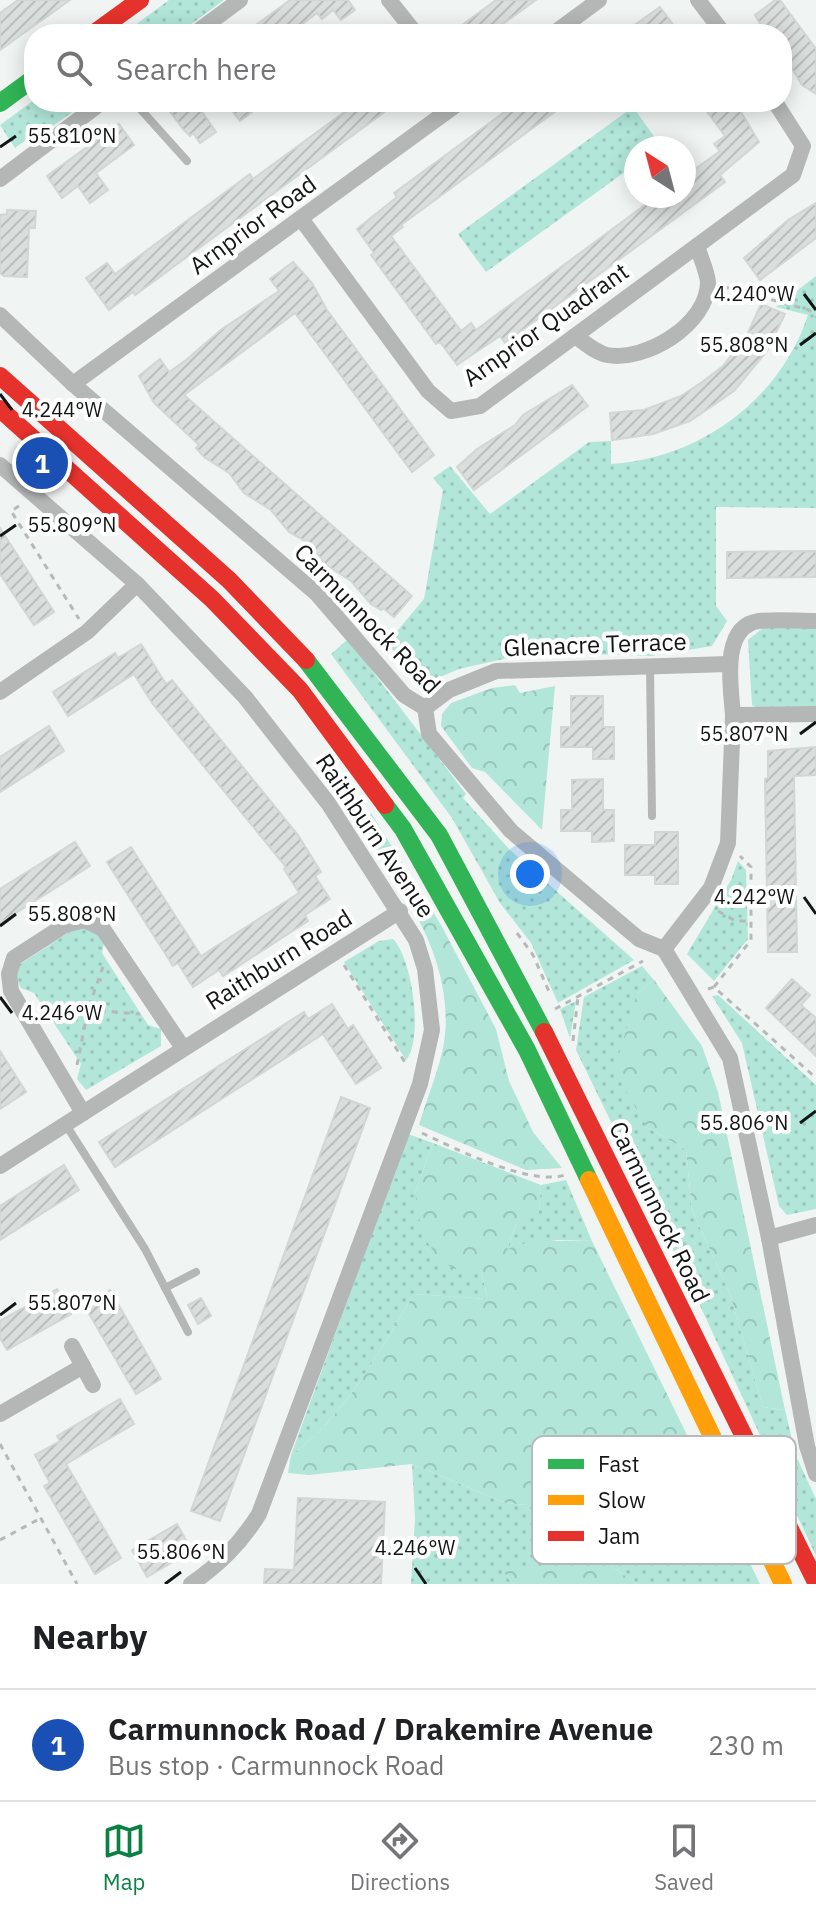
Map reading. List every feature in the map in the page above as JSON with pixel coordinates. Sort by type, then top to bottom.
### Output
[{"type":"main road","points":[[107,24],[140,0]]},
{"type":"main road","points":[[0,103],[24,85]]},
{"type":"main road","name":"Carmunnock Road","points":[[0,376],[229,580],[305,658],[439,835],[538,1019],[744,1436]]},
{"type":"main road","name":"Carmunnock Road","points":[[0,409],[212,599],[300,690],[403,829],[474,950],[527,1050],[712,1436]]},
{"type":"main road","name":"Carmunnock Road","points":[[796,1541],[816,1582]]},
{"type":"main road","name":"Carmunnock Road","points":[[773,1564],[783,1584]]},
{"type":"street","points":[[208,24],[240,0]]},
{"type":"street","points":[[389,0],[408,24]]},
{"type":"street","points":[[567,24],[599,0]]},
{"type":"street","points":[[698,0],[716,24]]},
{"type":"street","points":[[2,174],[88,112]]},
{"type":"street","name":"Arnprior Road","points":[[73,384],[447,112]]},
{"type":"street","name":"Arnprior Quadrant","points":[[302,220],[428,391],[451,411],[480,406],[793,175],[803,146],[781,112]]},
{"type":"street","points":[[575,336],[604,355],[631,355],[673,337],[698,311],[708,282],[697,246]]},
{"type":"street","name":"Carmunnock Road","points":[[0,315],[73,384],[317,594],[404,695],[425,708],[429,734],[511,831],[639,939],[664,949]]},
{"type":"street","name":"Raithburn Avenue","points":[[0,465],[137,584],[245,697],[328,803],[400,911],[416,940],[425,969],[432,1030],[421,1078],[259,1514],[223,1562],[191,1584]]},
{"type":"street","points":[[0,692],[87,632],[137,584]]},
{"type":"street","points":[[816,621],[756,621],[740,631],[729,664],[733,715],[728,843],[711,888],[664,949],[730,1058],[769,1238],[807,1446],[816,1474]]},
{"type":"street","name":"Glenacre Terrace","points":[[425,708],[449,690],[496,671],[729,664]]},
{"type":"street","points":[[733,715],[816,714]]},
{"type":"street","name":"Raithburn Road","points":[[0,1166],[400,911]]},
{"type":"street","points":[[83,1113],[11,991],[9,974],[14,958],[65,925],[85,920],[103,929],[183,1048]]},
{"type":"street","points":[[769,1238],[816,1225]]},
{"type":"street","points":[[72,1346],[93,1385]]},
{"type":"street","points":[[0,1414],[83,1366]]},
{"type":"lane","points":[[143,112],[187,161]]},
{"type":"lane","points":[[650,667],[652,816]]},
{"type":"lane","points":[[66,1125],[145,1249],[188,1332]]},
{"type":"lane","points":[[165,1288],[196,1272]]},
{"type":"path","points":[[708,282],[809,310],[816,317]]},
{"type":"path","points":[[35,496],[11,511],[87,632]]},
{"type":"path","points":[[689,994],[714,987],[751,940],[751,867],[728,843]]},
{"type":"path","points":[[701,902],[734,920],[751,922]]},
{"type":"path","points":[[71,1092],[88,1009],[112,942]]},
{"type":"path","points":[[538,1019],[664,949]]},
{"type":"path","points":[[335,952],[411,1072],[421,1078]]},
{"type":"path","points":[[714,987],[816,1078]]},
{"type":"path","points":[[567,1047],[573,1040],[578,997]]},
{"type":"path","points":[[20,1005],[161,1016]]},
{"type":"path","points":[[434,1139],[528,1175],[550,1179],[583,1169]]},
{"type":"path","points":[[0,1444],[77,1584]]},
{"type":"path","points":[[0,1540],[41,1518]]},
{"type":"green space","points":[[169,0],[224,0],[192,24],[137,24]]},
{"type":"green space","points":[[24,107],[24,112],[72,112],[32,141],[29,138],[15,148],[0,125]]},
{"type":"green space","points":[[626,112],[637,112],[654,136],[624,136],[624,173],[486,272],[458,234]]},
{"type":"green space","points":[[816,276],[816,508],[716,507],[716,606],[727,621],[712,646],[651,656],[534,652],[459,669],[424,684],[387,643],[424,599],[443,490],[433,478],[450,466],[490,514],[589,442],[611,441],[611,464],[644,460],[675,451],[705,437],[732,420],[757,398],[778,373],[795,346],[808,315],[776,307]]},
{"type":"green space","points":[[763,628],[816,628],[816,708],[760,709],[752,705],[748,640]]},
{"type":"green space","points":[[348,639],[466,794],[463,798],[510,850],[634,960],[558,1003],[531,943],[500,903],[452,818],[331,654]]},
{"type":"green space","points":[[515,685],[520,693],[555,686],[542,830],[485,772],[472,768],[441,726],[442,714],[451,703],[492,688]]},
{"type":"green space","points":[[371,813],[441,925],[496,1029],[509,1081],[533,1132],[562,1168],[526,1170],[419,1125],[444,1043],[446,1013],[442,983],[434,955],[408,900],[358,826]]},
{"type":"green space","points":[[738,861],[746,870],[748,939],[714,981],[687,954],[731,880]]},
{"type":"green space","points":[[86,927],[105,939],[102,953],[148,1025],[161,1029],[161,1046],[86,1090],[77,1079],[81,1064],[34,993],[21,988],[16,978],[19,965],[74,929]]},
{"type":"green space","points":[[393,939],[406,963],[415,1017],[411,1050],[406,1060],[344,962],[379,941]]},
{"type":"green space","points":[[642,966],[654,980],[637,994],[647,1127],[686,1150],[692,1210],[730,1294],[763,1407],[785,1410],[791,1436],[760,1436],[576,1050],[584,997]]},
{"type":"green space","points":[[654,980],[702,1046],[718,1092],[785,1410],[763,1407],[730,1294],[692,1210],[686,1150],[647,1127],[614,1071],[637,994]]},
{"type":"green space","points":[[718,995],[816,1085],[816,1209],[787,1215],[779,1206],[742,1043],[712,996]]},
{"type":"green space","points":[[576,1001],[570,1038],[560,1009]]},
{"type":"green space","points":[[408,1134],[433,1143],[415,1193],[481,1272],[488,1299],[414,1294],[345,1402],[311,1439],[291,1455]]},
{"type":"green space","points":[[433,1143],[541,1185],[539,1213],[518,1219],[507,1249],[532,1241],[592,1241],[688,1436],[532,1436],[532,1505],[506,1503],[412,1464],[309,1475],[288,1473],[291,1455],[311,1439],[345,1402],[414,1294],[488,1299],[481,1272],[465,1274],[440,1261],[422,1234],[415,1193]]},
{"type":"green space","points":[[566,1180],[592,1241],[557,1240],[507,1249],[518,1219],[539,1212],[541,1185]]},
{"type":"green space","points":[[796,1456],[816,1499],[816,1556],[796,1513]]},
{"type":"green space","points":[[412,1464],[506,1503],[532,1505],[532,1564],[750,1564],[760,1584],[637,1584],[611,1566],[500,1567],[513,1584],[411,1584],[415,1519]]},
{"type":"green space","points":[[499,1566],[611,1566],[637,1584],[513,1584]]},
{"type":"building","points":[[18,0],[70,0],[36,24],[24,24],[24,33],[0,50],[0,13]]},
{"type":"building","points":[[290,0],[348,0],[355,10],[341,20],[333,10],[322,19],[317,13],[302,24],[258,24]]},
{"type":"building","points":[[496,0],[536,0],[503,24],[464,24]]},
{"type":"building","points":[[775,0],[780,0],[816,49],[816,94],[802,85],[792,68],[792,24],[760,24],[755,15]]},
{"type":"building","points":[[660,7],[673,24],[636,24]]},
{"type":"building","points":[[170,112],[202,112],[216,132],[200,143],[193,133],[190,136]]},
{"type":"building","points":[[233,112],[252,112],[240,121]]},
{"type":"building","points":[[344,112],[384,112],[135,295],[133,292],[109,310],[86,278],[107,263],[115,274],[250,174],[253,179]]},
{"type":"building","points":[[504,112],[554,112],[401,225],[403,227],[391,236],[461,331],[471,323],[476,330],[641,208],[689,208],[505,343],[500,336],[457,365],[440,342],[436,344],[371,255],[374,253],[357,229],[397,197],[394,193]]},
{"type":"building","points":[[707,112],[741,112],[759,142],[720,175],[725,182],[696,203],[696,168],[720,151],[714,144],[725,136]]},
{"type":"building","points":[[119,124],[134,145],[96,173],[108,190],[90,203],[78,186],[62,198],[47,176]]},
{"type":"building","points":[[816,203],[816,238],[760,280],[744,258],[788,220]]},
{"type":"building","points":[[7,210],[36,211],[35,228],[29,228],[27,277],[0,273],[0,215],[7,214]]},
{"type":"building","points":[[293,262],[312,283],[327,310],[434,455],[412,472],[295,313],[184,395],[412,596],[394,617],[383,608],[381,610],[371,604],[351,581],[325,564],[309,543],[289,532],[271,510],[244,493],[229,473],[204,457],[196,448],[199,445],[154,403],[139,376],[160,359],[169,372],[186,360],[222,329],[279,291],[270,279]]},
{"type":"building","points":[[761,304],[785,314],[767,351],[734,391],[690,421],[653,434],[612,440],[610,413],[644,410],[681,396],[702,382],[723,366],[747,335]]},
{"type":"building","points":[[572,385],[588,406],[474,490],[457,467],[477,449],[515,425],[523,415]]},
{"type":"building","points":[[0,528],[54,612],[34,625],[0,574]]},
{"type":"building","points":[[816,551],[816,577],[727,578],[727,552]]},
{"type":"building","points":[[141,644],[166,684],[172,680],[298,835],[321,872],[315,876],[330,899],[305,915],[308,921],[223,976],[219,970],[193,987],[178,963],[173,966],[107,862],[131,847],[201,956],[299,893],[284,869],[286,867],[152,703],[134,674],[68,716],[53,692],[115,653],[118,658]]},
{"type":"building","points":[[571,696],[603,696],[603,727],[614,727],[614,759],[593,759],[593,747],[561,747],[561,727],[571,727]]},
{"type":"building","points":[[49,726],[64,751],[0,792],[0,757]]},
{"type":"building","points":[[816,747],[816,775],[794,776],[797,952],[768,952],[765,779],[768,778],[768,751]]},
{"type":"building","points":[[603,779],[603,810],[614,810],[614,841],[592,842],[592,831],[561,831],[561,810],[572,810],[572,780]]},
{"type":"building","points":[[655,832],[678,832],[678,884],[655,884],[655,875],[625,875],[625,845],[655,845]]},
{"type":"building","points":[[75,842],[90,866],[0,923],[0,889]]},
{"type":"building","points":[[792,979],[810,995],[801,1005],[816,1018],[816,1056],[766,1008]]},
{"type":"building","points":[[332,1004],[348,1029],[353,1025],[381,1068],[356,1084],[323,1034],[115,1167],[99,1142],[304,1012],[308,1019]]},
{"type":"building","points":[[0,1051],[26,1092],[0,1109]]},
{"type":"building","points":[[341,1097],[370,1108],[220,1521],[191,1511]]},
{"type":"building","points":[[64,1165],[79,1190],[0,1240],[0,1206]]},
{"type":"building","points":[[57,1289],[71,1314],[7,1350],[0,1338],[0,1321]]},
{"type":"building","points":[[110,1290],[161,1379],[136,1394],[84,1305]]},
{"type":"building","points":[[201,1298],[211,1316],[198,1324],[188,1305]]},
{"type":"building","points":[[120,1399],[134,1424],[66,1464],[121,1558],[95,1574],[44,1486],[50,1483],[35,1455],[60,1441],[57,1436]]},
{"type":"building","points":[[298,1498],[385,1502],[381,1584],[264,1584],[265,1569],[294,1570]]},
{"type":"building","points":[[177,1524],[192,1551],[147,1577],[132,1550]]},
{"type":"traffic: fast","points":[[0,103],[24,85]]},
{"type":"traffic: fast","points":[[306,660],[439,835],[544,1032]]},
{"type":"traffic: fast","points":[[385,805],[403,829],[527,1050],[589,1180]]},
{"type":"traffic: slow","points":[[589,1180],[712,1436]]},
{"type":"traffic: slow","points":[[773,1564],[783,1584]]},
{"type":"traffic: jam","points":[[107,24],[140,0]]},
{"type":"traffic: jam","points":[[0,376],[229,580],[306,660]]},
{"type":"traffic: jam","points":[[0,409],[212,599],[300,690],[385,805]]},
{"type":"traffic: jam","points":[[544,1032],[744,1436]]},
{"type":"traffic: jam","points":[[796,1542],[816,1582]]},
{"type":"place","name":"Carmunnock Road / Drakemire Avenue","points":[[42,463]]}]
